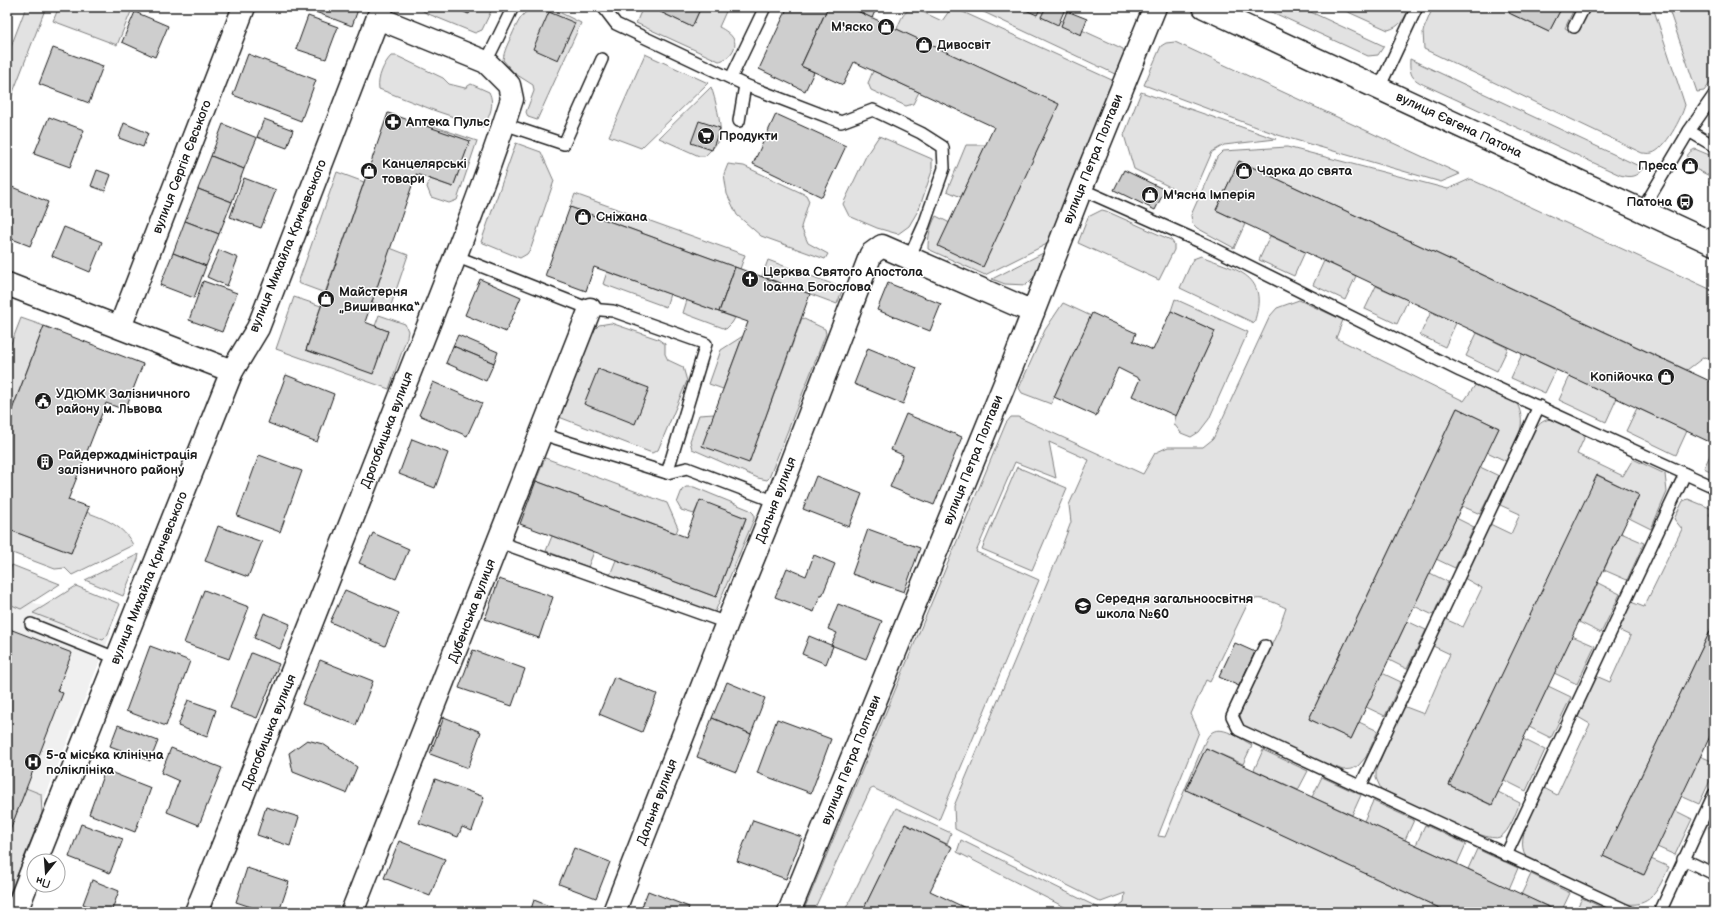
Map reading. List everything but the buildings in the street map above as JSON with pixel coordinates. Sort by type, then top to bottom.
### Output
[{"type":"street","name":"вулиця Сергія Євського","points":[[120,327],[244,7]]},
{"type":"street","name":"вулиця Петра Полтави","points":[[790,912],[1155,7]]},
{"type":"street","name":"вулиця Євгена Патона","points":[[1204,7],[1714,244]]},
{"type":"street","name":"Дрогобицька вулиця","points":[[196,912],[275,717],[455,256],[512,99],[509,85],[486,62],[380,12]]},
{"type":"street","name":"вулиця Михайла Кричевського","points":[[39,853],[232,370],[258,328],[380,12]]},
{"type":"street","name":"Дальня вулиця","points":[[614,912],[726,623],[776,502],[871,254],[882,246],[1033,312]]},
{"type":"street","points":[[7,284],[232,370]]},
{"type":"street","name":"Дубенська вулиця","points":[[352,912],[542,434],[590,309]]},
{"type":"street","points":[[16,912],[26,886]]},
{"type":"lane","points":[[486,62],[513,7]]},
{"type":"lane","points":[[604,7],[616,24],[745,85],[842,122],[873,110],[921,133],[943,147],[944,168],[924,225],[909,258]]},
{"type":"lane","points":[[732,78],[765,7]]},
{"type":"lane","points":[[1379,88],[1418,7]]},
{"type":"lane","points":[[1574,27],[1584,7]]},
{"type":"lane","points":[[504,124],[564,144],[602,59]]},
{"type":"lane","points":[[739,121],[745,85]]},
{"type":"lane","points":[[1642,210],[1689,131],[1714,95]]},
{"type":"lane","points":[[1689,131],[1714,146]]},
{"type":"lane","points":[[1081,189],[1200,242],[1454,368],[1714,487]]},
{"type":"lane","points":[[455,256],[590,309],[613,311],[706,344],[667,474]]},
{"type":"lane","points":[[1360,787],[1539,406]]},
{"type":"lane","points":[[542,434],[667,474],[687,468],[776,502]]},
{"type":"lane","points":[[1506,855],[1685,474]]},
{"type":"lane","points":[[499,542],[726,623]]},
{"type":"lane","points":[[31,624],[116,658]]},
{"type":"lane","points":[[1265,646],[1232,716],[1239,730],[1630,912]]},
{"type":"lane","points":[[1660,912],[1714,794]]},
{"type":"lane","points":[[1683,859],[1714,874]]},
{"type":"shaded area","points":[[26,7],[46,7],[7,108],[7,57]]},
{"type":"shaded area","points":[[59,7],[133,7],[117,45],[53,21]]},
{"type":"shaded area","points":[[418,7],[453,7],[468,14],[472,7],[493,7],[482,30],[475,33],[426,13]]},
{"type":"shaded area","points":[[549,7],[581,23],[537,120],[528,117],[526,112],[534,91],[533,85],[514,73],[503,60],[509,41],[524,14],[534,8]]},
{"type":"shaded area","points":[[643,7],[650,7],[692,27],[701,7],[728,7],[719,27],[728,32],[734,40],[735,43],[731,54],[725,59],[719,61],[636,23]]},
{"type":"shaded area","points":[[952,7],[1114,81],[1049,243],[985,275],[928,249],[932,224],[936,216],[950,223],[939,246],[983,266],[1056,109],[897,29],[903,16],[910,9],[914,8],[942,21]]},
{"type":"shaded area","points":[[973,7],[1031,7],[1117,46],[1123,49],[1124,55],[1117,75]]},
{"type":"shaded area","points":[[1261,7],[1300,7],[1384,46],[1378,55],[1368,56]]},
{"type":"shaded area","points":[[1337,7],[1410,7],[1402,22],[1396,27],[1388,30]]},
{"type":"shaded area","points":[[1433,7],[1511,7],[1511,14],[1549,32],[1562,7],[1575,7],[1565,28],[1574,33],[1579,20],[1587,7],[1653,7],[1685,105],[1680,117],[1667,140],[1657,151],[1652,153],[1642,153],[1424,49],[1423,31]]},
{"type":"shaded area","points":[[1668,7],[1714,7],[1714,78],[1704,91],[1697,92]]},
{"type":"shaded area","points":[[1175,42],[1460,174],[1441,182],[1278,135],[1144,85],[1161,46],[1166,43]]},
{"type":"shaded area","points":[[645,54],[708,83],[641,148],[609,136]]},
{"type":"shaded area","points":[[391,56],[397,56],[443,78],[449,84],[465,88],[471,84],[489,92],[492,105],[488,119],[483,127],[379,89],[379,80],[382,71]]},
{"type":"shaded area","points":[[1410,59],[1643,168],[1633,176],[1620,175],[1424,85],[1416,80],[1411,74]]},
{"type":"shaded area","points":[[873,71],[919,92],[913,104],[906,106],[871,90],[868,83]]},
{"type":"shaded area","points":[[711,87],[719,119],[720,136],[716,145],[705,156],[699,156],[659,138]]},
{"type":"shaded area","points":[[1141,92],[1276,139],[1224,145],[1212,152],[1192,198],[1134,169],[1124,135]]},
{"type":"shaded area","points":[[415,120],[477,141],[457,200],[449,203],[431,197],[427,187],[430,179],[453,187],[469,141],[414,122]]},
{"type":"shaded area","points":[[879,136],[932,159],[932,171],[919,209],[909,226],[898,234],[877,228],[849,216],[843,204],[867,154]]},
{"type":"shaded area","points":[[516,143],[541,152],[554,181],[531,248],[527,254],[520,258],[481,242]]},
{"type":"shaded area","points":[[966,145],[986,145],[961,197],[947,191]]},
{"type":"shaded area","points":[[1287,147],[1448,189],[1470,179],[1714,291],[1714,360],[1704,357],[1687,370],[1239,161],[1216,210],[1245,224],[1234,248],[1197,228],[1192,223],[1191,215],[1217,157],[1223,151]]},
{"type":"shaded area","points":[[1695,149],[1714,157],[1714,178],[1687,165],[1686,160],[1688,155]]},
{"type":"shaded area","points":[[728,164],[744,166],[806,195],[809,201],[801,227],[808,243],[828,254],[825,259],[761,236],[737,215],[727,194],[724,174]]},
{"type":"shaded area","points":[[337,172],[364,182],[325,293],[298,283]]},
{"type":"shaded area","points":[[575,194],[745,255],[740,269],[570,207]]},
{"type":"shaded area","points":[[1102,210],[1171,240],[1174,244],[1174,250],[1159,280],[1078,243],[1088,217]]},
{"type":"shaded area","points":[[1270,236],[1305,252],[1294,276],[1259,260]]},
{"type":"shaded area","points":[[390,248],[408,255],[390,308],[372,302]]},
{"type":"shaded area","points":[[1045,252],[1035,276],[1026,285],[1005,284],[992,279]]},
{"type":"shaded area","points":[[1201,256],[1238,271],[1254,284],[1258,294],[1258,307],[1254,323],[1180,288],[1193,259]]},
{"type":"shaded area","points":[[768,260],[843,288],[837,304],[762,276]]},
{"type":"shaded area","points":[[1324,261],[1356,276],[1345,300],[1313,285]]},
{"type":"shaded area","points":[[607,272],[670,294],[666,307],[603,284]]},
{"type":"shaded area","points":[[1376,286],[1408,300],[1397,324],[1365,309]]},
{"type":"shaded area","points":[[294,297],[321,306],[306,350],[373,373],[388,331],[375,326],[379,315],[405,324],[408,331],[407,337],[389,389],[276,349]]},
{"type":"shaded area","points":[[1175,299],[1248,332],[1209,419],[1199,432],[1191,437],[1181,433],[1174,424],[1176,416],[1215,331],[1171,311]]},
{"type":"shaded area","points":[[687,300],[735,318],[726,329],[683,313]]},
{"type":"shaded area","points":[[1299,300],[1343,320],[1336,338],[1464,401],[1476,384],[1517,403],[1520,412],[1521,427],[1517,440],[1506,461],[1487,452],[1499,428],[1457,408],[1309,719],[1351,739],[1359,722],[1378,731],[1366,757],[1358,766],[1352,769],[1343,770],[1312,758],[1242,725],[1240,714],[1278,631],[1286,608],[1266,600],[1252,600],[1248,603],[1210,682],[1206,680],[1191,714],[1199,732],[1158,836],[1165,837],[1208,737],[1214,731],[1225,731],[1252,745],[1243,764],[1206,748],[1187,790],[1448,912],[1111,912],[1124,902],[1125,893],[1101,902],[955,829],[954,806],[1061,549],[1071,522],[1069,505],[1089,460],[1049,442],[1056,478],[1015,462],[976,552],[1039,580],[939,820],[873,788],[870,790],[813,912],[803,912],[1006,423],[1011,417],[1018,417],[1143,474],[1155,453],[1168,447],[1203,447],[1213,439],[1270,316],[1277,308]]},
{"type":"shaded area","points":[[1063,303],[1091,316],[1051,404],[1022,393],[1019,388],[1045,330]]},
{"type":"shaded area","points":[[1431,312],[1456,323],[1445,347],[1420,335]]},
{"type":"shaded area","points":[[21,318],[44,326],[14,404],[7,402],[7,354]]},
{"type":"shaded area","points":[[802,318],[825,329],[826,334],[769,478],[767,480],[758,478],[692,449],[690,441],[699,415],[714,414],[749,462]]},
{"type":"shaded area","points":[[611,323],[658,339],[665,344],[665,354],[668,360],[683,367],[687,381],[658,450],[652,453],[559,417],[586,338],[599,325]]},
{"type":"shaded area","points":[[1477,333],[1508,348],[1497,371],[1466,356]]},
{"type":"shaded area","points":[[743,336],[723,389],[709,384],[721,350]]},
{"type":"shaded area","points":[[1522,354],[1556,370],[1545,393],[1511,378]]},
{"type":"shaded area","points":[[1570,376],[1617,398],[1606,422],[1559,400]]},
{"type":"shaded area","points":[[1637,408],[1687,431],[1676,455],[1626,431]]},
{"type":"shaded area","points":[[1551,419],[1585,436],[1577,454],[1623,476],[1633,459],[1665,474],[1667,492],[1651,529],[1629,518],[1639,495],[1598,475],[1449,785],[1491,805],[1498,792],[1520,803],[1507,831],[1500,837],[1492,838],[1478,834],[1442,819],[1381,789],[1376,778],[1376,770],[1403,706],[1424,714],[1450,654],[1433,646],[1445,619],[1463,627],[1482,588],[1464,578],[1490,524],[1511,534],[1520,514],[1500,505],[1533,432],[1540,423]]},
{"type":"shaded area","points":[[1714,447],[1714,473],[1704,468]]},
{"type":"shaded area","points":[[545,458],[667,503],[678,528],[676,533],[536,481]]},
{"type":"shaded area","points":[[1017,467],[1067,488],[1032,570],[982,549]]},
{"type":"shaded area","points":[[1480,467],[1499,476],[1480,514],[1462,506]]},
{"type":"shaded area","points":[[686,487],[694,487],[750,510],[754,514],[754,519],[715,612],[710,612],[610,575],[616,560],[716,597],[746,518],[700,501],[694,514],[681,510],[677,503],[682,490]]},
{"type":"shaded area","points":[[1688,499],[1710,508],[1711,511],[1709,515],[1714,517],[1714,623],[1603,856],[1643,875],[1651,859],[1669,867],[1657,890],[1647,900],[1632,904],[1622,903],[1528,859],[1524,852],[1522,843],[1531,814],[1544,788],[1557,795],[1590,724],[1578,717],[1596,676],[1610,682],[1631,636],[1618,630],[1631,602],[1644,607],[1682,529],[1674,519],[1683,501]]},
{"type":"shaded area","points":[[86,512],[119,528],[125,533],[133,545],[72,575],[65,568],[55,569],[7,551],[7,529],[71,553]]},
{"type":"shaded area","points":[[1456,518],[1474,527],[1455,568],[1436,559]]},
{"type":"shaded area","points":[[1621,533],[1644,543],[1627,580],[1604,570]]},
{"type":"shaded area","points":[[552,536],[594,552],[588,567],[546,551]]},
{"type":"shaded area","points":[[139,554],[123,596],[85,580]]},
{"type":"shaded area","points":[[12,565],[60,584],[21,609],[7,603],[7,578]]},
{"type":"shaded area","points":[[1430,573],[1448,582],[1433,615],[1414,606]]},
{"type":"shaded area","points":[[1598,583],[1620,594],[1601,633],[1579,622]]},
{"type":"shaded area","points":[[76,586],[120,604],[107,636],[103,640],[33,613]]},
{"type":"shaded area","name":"5-а міська клінічна поліклініка","points":[[7,592],[111,633],[7,892]]},
{"type":"shaded area","points":[[1407,621],[1426,630],[1407,669],[1389,660]]},
{"type":"shaded area","points":[[1572,636],[1595,646],[1577,684],[1554,673]]},
{"type":"shaded area","points":[[1382,673],[1401,682],[1385,716],[1366,707]]},
{"type":"shaded area","points":[[1548,686],[1571,697],[1551,738],[1529,727]]},
{"type":"shaded area","points":[[1523,739],[1545,750],[1526,791],[1504,780]]},
{"type":"shaded area","points":[[1263,750],[1308,771],[1298,790],[1254,770]]},
{"type":"shaded area","points":[[1700,756],[1714,762],[1714,772],[1699,804],[1681,796]]},
{"type":"shaded area","points":[[1322,777],[1361,795],[1352,815],[1312,797]]},
{"type":"shaded area","points":[[26,788],[41,794],[42,813],[7,900],[7,838]]},
{"type":"shaded area","points":[[1373,801],[1414,820],[1405,840],[1364,821]]},
{"type":"shaded area","points":[[896,808],[951,833],[947,844],[905,824],[862,912],[844,912]]},
{"type":"shaded area","points":[[1674,810],[1692,819],[1675,855],[1657,847]]},
{"type":"shaded area","points":[[1425,825],[1466,844],[1457,864],[1416,845]]},
{"type":"shaded area","points":[[961,840],[1099,908],[1096,912],[1074,912],[957,852]]},
{"type":"shaded area","points":[[1477,849],[1518,868],[1509,889],[1468,869]]},
{"type":"shaded area","points":[[1531,874],[1570,893],[1561,912],[1521,895]]},
{"type":"shaded area","points":[[1582,898],[1612,912],[1575,912]]},
{"type":"place","name":"М'яско","points":[[886,27]]},
{"type":"place","name":"Дивосвіт","points":[[924,45]]},
{"type":"place","name":"Аптека Пульс","points":[[393,122]]},
{"type":"place","name":"Продукти","points":[[706,136]]},
{"type":"place","name":"Преса","points":[[1690,166]]},
{"type":"place","name":"Канцелярські товари","points":[[369,171]]},
{"type":"place","name":"Чарка до свята","points":[[1244,171]]},
{"type":"place","name":"М'ясна Імперія","points":[[1150,195]]},
{"type":"place","name":"Патона","points":[[1685,202]]},
{"type":"place","name":"Сніжана","points":[[583,217]]},
{"type":"place","name":"Церква Святого Апостола Іоанна Богослова","points":[[750,279]]},
{"type":"place","name":"Майстерня „Вишиванка“","points":[[326,299]]},
{"type":"place","name":"Копійочка","points":[[1666,377]]},
{"type":"place","name":"УДЮМК Залізничного району м. Львова","points":[[43,401]]},
{"type":"place","name":"Райдержадміністрація залізничного району","points":[[45,462]]},
{"type":"place","name":"Середня загальноосвітня школа №60","points":[[1083,606]]},
{"type":"place","name":"5-а міська клінічна поліклініка","points":[[33,762]]}]
